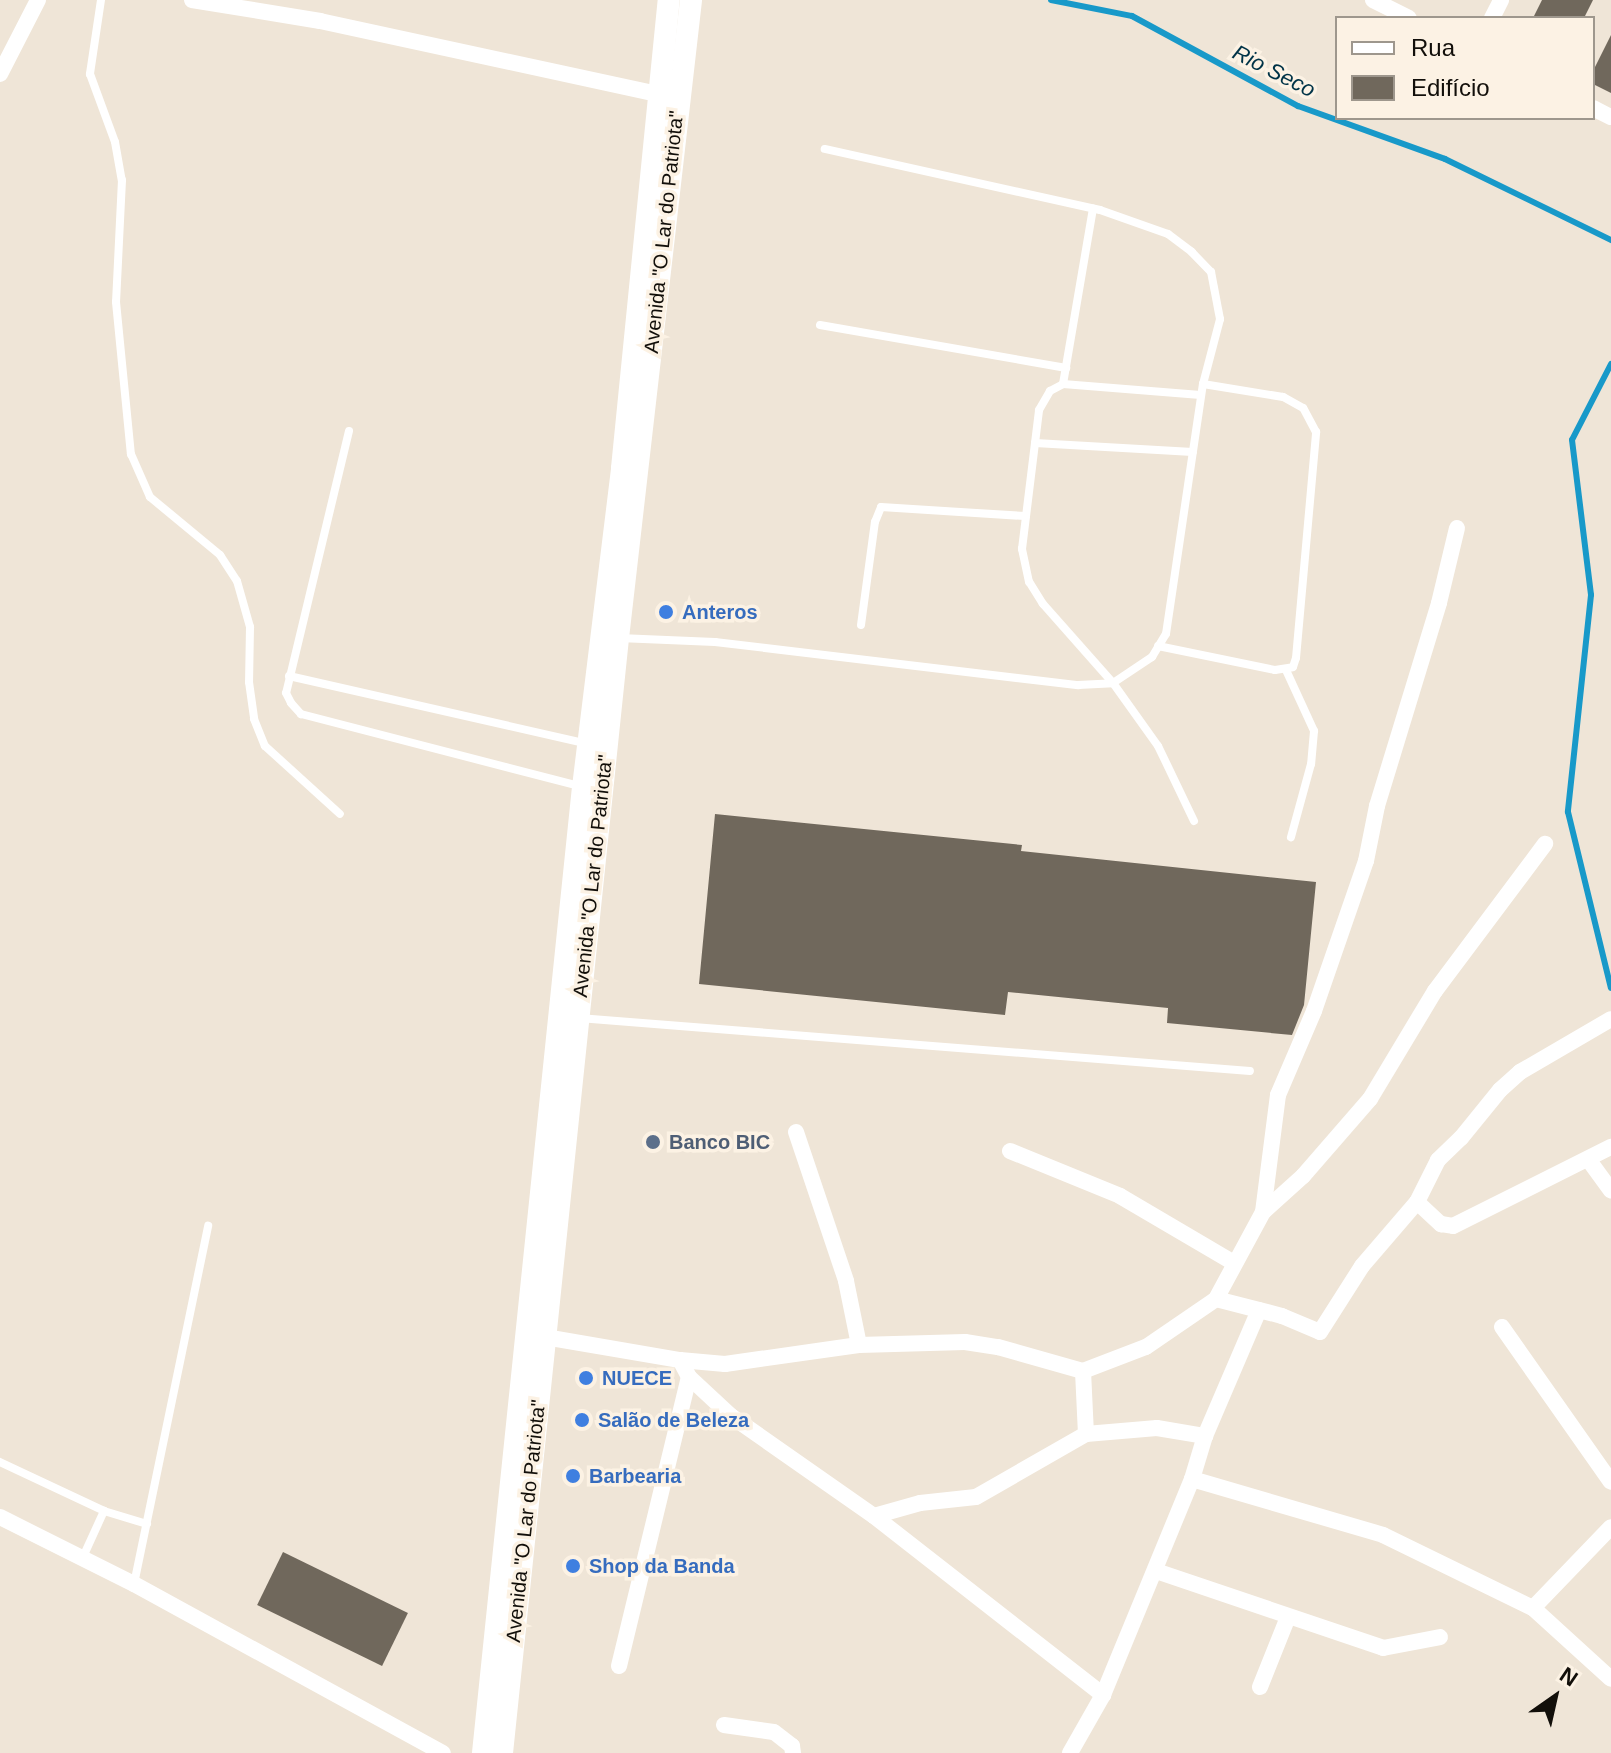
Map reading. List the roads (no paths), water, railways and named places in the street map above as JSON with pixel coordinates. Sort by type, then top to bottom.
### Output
[{"type":"main road","name":"Avenida \"O Lar do Patriota\"","points":[[483,1753],[583,787],[622,468],[669,0]]},
{"type":"main road","name":"Avenida \"O Lar do Patriota\"","points":[[502,1753],[618,638],[691,0]]},
{"type":"street","points":[[0,74],[38,0]]},
{"type":"street","points":[[192,0],[320,21],[659,94]]},
{"type":"street","points":[[1373,0],[1405,16]]},
{"type":"street","points":[[1263,1212],[1278,1095],[1314,1011],[1366,861],[1377,806],[1426,647],[1457,528]]},
{"type":"street","points":[[545,1337],[680,1360],[725,1364],[859,1345],[965,1342],[998,1347],[1083,1371],[1146,1347],[1216,1299],[1263,1212],[1303,1176],[1370,1099],[1435,991],[1545,844]]},
{"type":"street","points":[[1216,1299],[1259,1310],[1320,1332],[1362,1266],[1417,1202],[1438,1160],[1461,1138],[1500,1090],[1520,1072],[1611,1019]]},
{"type":"street","points":[[796,1132],[846,1281],[859,1345]]},
{"type":"street","points":[[1417,1202],[1441,1224],[1453,1226],[1611,1147]]},
{"type":"street","points":[[1010,1151],[1120,1196],[1234,1263]]},
{"type":"street","points":[[1588,1159],[1611,1191]]},
{"type":"street","points":[[1070,1753],[1103,1695],[1156,1571],[1192,1479],[1205,1436],[1259,1310]]},
{"type":"street","points":[[1502,1327],[1606,1461],[1611,1482]]},
{"type":"street","points":[[680,1360],[689,1377],[731,1416],[874,1516],[1103,1695]]},
{"type":"street","points":[[1083,1371],[1086,1434]]},
{"type":"street","points":[[619,1666],[689,1377]]},
{"type":"street","points":[[874,1516],[920,1503],[976,1497],[1086,1434],[1157,1428],[1205,1436]]},
{"type":"street","points":[[1192,1479],[1383,1535],[1533,1608],[1611,1679]]},
{"type":"street","points":[[0,1517],[134,1584],[443,1753]]},
{"type":"street","points":[[1533,1608],[1611,1527]]},
{"type":"street","points":[[1156,1571],[1383,1648],[1440,1637]]},
{"type":"street","points":[[1260,1687],[1288,1617]]},
{"type":"street","points":[[724,1725],[774,1732],[792,1746],[793,1753]]},
{"type":"lane","points":[[101,0],[90,74],[115,142],[122,180],[116,302],[131,454],[150,497],[220,555],[237,581],[250,627],[249,682],[254,719],[265,746],[340,814]]},
{"type":"lane","points":[[618,638],[715,642],[1078,685],[1113,683],[1152,657],[1166,634],[1201,395],[1220,319],[1211,272],[1192,252],[1168,234],[1093,209],[825,149]]},
{"type":"lane","points":[[1063,384],[1093,209]]},
{"type":"lane","points":[[820,325],[1066,368]]},
{"type":"lane","points":[[1194,821],[1158,746],[1113,683],[1054,618],[1029,582],[1022,549],[1039,410],[1050,391],[1063,384],[1201,395]]},
{"type":"lane","points":[[1158,646],[1286,670],[1293,667],[1296,658],[1316,432],[1303,408],[1283,397],[1203,384]]},
{"type":"lane","points":[[349,431],[286,693],[301,714],[583,787]]},
{"type":"lane","points":[[1035,443],[1193,452]]},
{"type":"lane","points":[[861,625],[875,522],[881,507],[1026,516]]},
{"type":"lane","points":[[1286,670],[1314,731],[1311,764],[1291,837]]},
{"type":"lane","points":[[289,676],[589,744]]},
{"type":"lane","points":[[578,1018],[1250,1071]]},
{"type":"lane","points":[[134,1584],[208,1226]]},
{"type":"lane","points":[[0,1462],[104,1511],[147,1524]]},
{"type":"lane","points":[[83,1558],[104,1511]]},
{"type":"waterway","name":"Rio Seco","points":[[1051,0],[1132,16],[1298,106],[1335,119]]},
{"type":"waterway","name":"Rio Seco","points":[[1337,120],[1445,159],[1611,240]]},
{"type":"waterway","points":[[1611,364],[1572,440],[1591,595],[1568,812],[1611,988]]},
{"type":"place","name":"Anteros","points":[[666,612]]},
{"type":"place","name":"Banco BIC","points":[[653,1142]]},
{"type":"place","name":"NUECE","points":[[586,1378]]},
{"type":"place","name":"Salão de Beleza","points":[[582,1420]]},
{"type":"place","name":"Barbearia","points":[[573,1476]]},
{"type":"place","name":"Shop da Banda","points":[[573,1566]]}]
